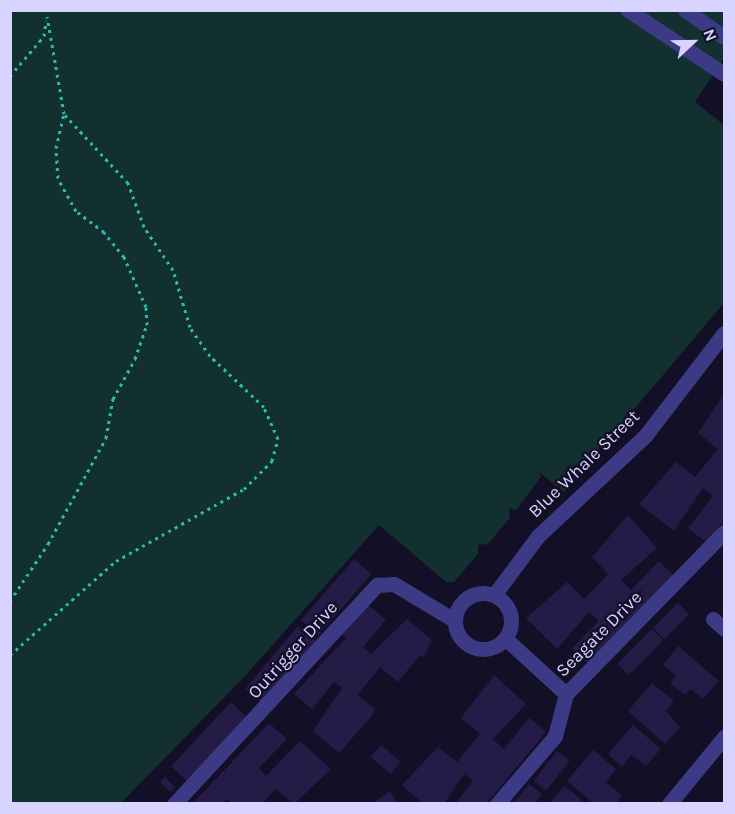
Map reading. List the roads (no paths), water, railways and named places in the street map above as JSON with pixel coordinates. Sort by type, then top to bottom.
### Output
[{"type":"street","points":[[628,10],[724,74]]},
{"type":"street","points":[[685,10],[724,37]]},
{"type":"street","name":"Blue Whale Street","points":[[494,595],[538,536],[645,436],[724,333]]},
{"type":"street","name":"Seagate Drive","points":[[496,804],[555,736],[566,694],[724,532]]},
{"type":"street","name":"Outrigger Drive","points":[[174,804],[377,585],[394,584],[454,620]]},
{"type":"street","points":[[494,595],[511,618],[506,639],[492,648],[475,648],[460,638],[454,620],[468,597],[494,595]]},
{"type":"street","points":[[506,639],[566,694]]},
{"type":"street","points":[[669,804],[724,737]]}]
